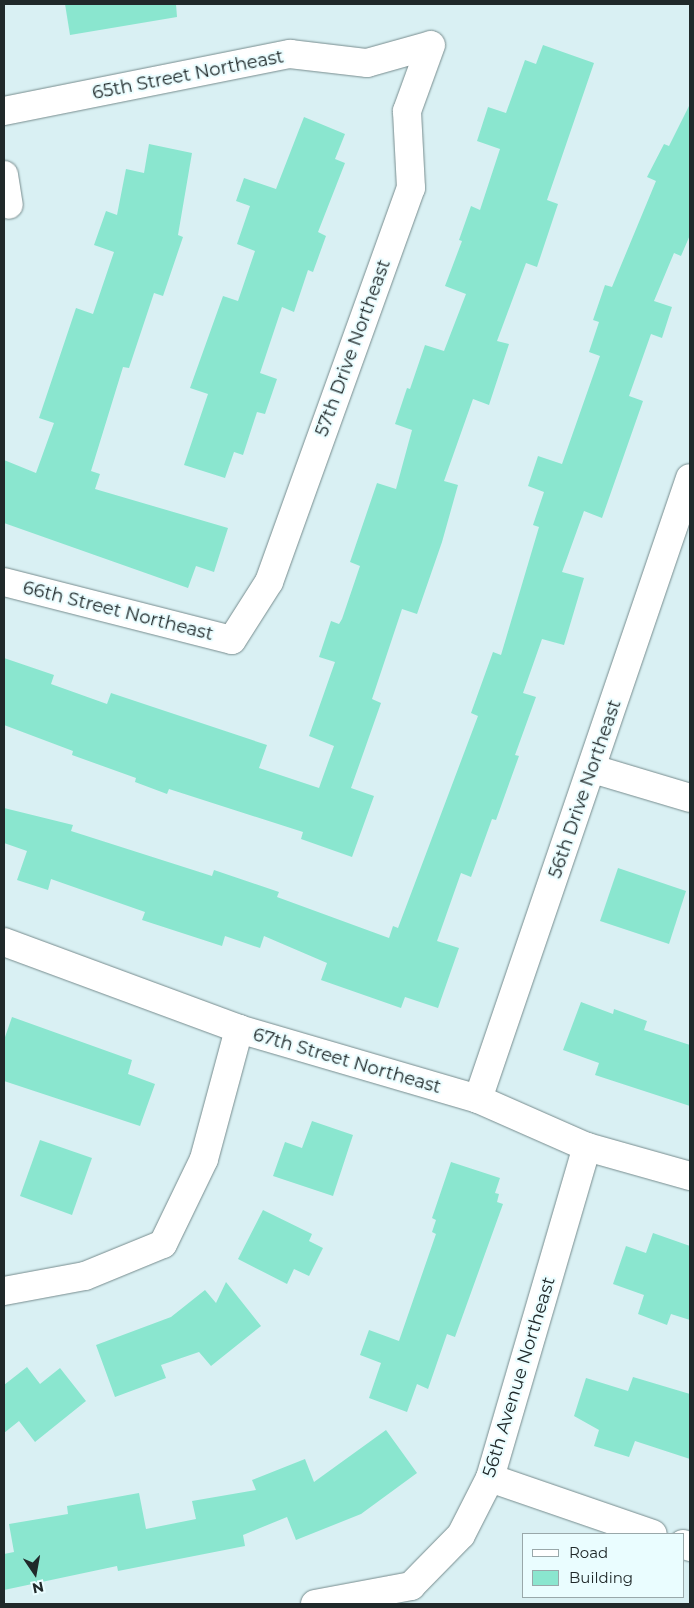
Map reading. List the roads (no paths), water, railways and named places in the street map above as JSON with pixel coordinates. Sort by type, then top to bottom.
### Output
[{"type":"street","name":"65th Street Northeast","points":[[4,111],[290,54],[368,63],[432,45]]},
{"type":"street","name":"57th Drive Northeast","points":[[232,640],[269,582],[411,188],[407,110],[432,45]]},
{"type":"street","points":[[4,176],[9,205]]},
{"type":"street","name":"56th Drive Northeast","points":[[478,1099],[593,768],[690,478]]},
{"type":"street","name":"66th Street Northeast","points":[[4,582],[232,640]]},
{"type":"street","points":[[593,768],[690,798]]},
{"type":"street","name":"67th Street Northeast","points":[[4,942],[239,1030],[478,1099],[587,1146],[690,1176]]},
{"type":"street","points":[[4,1291],[85,1276],[162,1244],[204,1159],[239,1030]]},
{"type":"street","name":"56th Avenue Northeast","points":[[315,1604],[411,1586],[462,1535],[490,1478],[587,1146]]},
{"type":"street","points":[[490,1478],[650,1533]]}]
